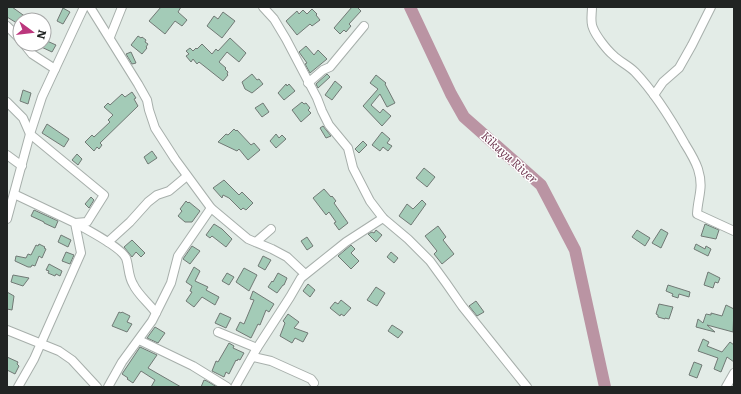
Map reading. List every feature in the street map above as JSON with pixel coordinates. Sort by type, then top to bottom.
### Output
[{"type":"street","points":[[7,219],[30,134],[42,97],[84,7]]},
{"type":"street","points":[[90,7],[110,37],[147,100],[155,128],[187,176],[211,208],[242,235],[248,239],[272,248],[287,257],[305,274]]},
{"type":"street","points":[[110,37],[122,7]]},
{"type":"street","points":[[263,7],[274,19],[317,98],[329,126],[348,148],[353,168],[370,201],[383,218],[408,239],[430,261],[462,306],[527,387]]},
{"type":"street","points":[[592,7],[591,21],[595,32],[612,55],[626,64],[654,95],[677,128],[698,168],[701,189],[697,214],[734,231]]},
{"type":"street","points":[[654,95],[663,82],[679,68],[711,7]]},
{"type":"street","points":[[308,82],[323,70],[330,67],[364,26]]},
{"type":"street","points":[[30,52],[55,69]]},
{"type":"street","points":[[7,102],[23,118],[30,134],[104,195],[87,222],[75,223]]},
{"type":"street","points":[[7,155],[22,166]]},
{"type":"street","points":[[108,242],[130,222],[148,202],[157,195],[169,190],[187,176]]},
{"type":"street","points":[[14,194],[75,223],[108,242],[126,257],[133,284],[156,313]]},
{"type":"street","points":[[108,387],[122,362],[152,321],[171,283],[178,256],[211,208]]},
{"type":"street","points":[[235,387],[257,348],[301,278],[346,242],[383,218]]},
{"type":"street","points":[[18,387],[41,344],[81,253],[75,223]]},
{"type":"street","points":[[256,242],[271,230]]},
{"type":"street","points":[[7,330],[58,351],[72,360],[96,387]]},
{"type":"street","points":[[218,332],[257,348]]},
{"type":"street","points":[[139,340],[193,366],[227,387]]},
{"type":"street","points":[[253,357],[276,363],[311,379],[314,382]]},
{"type":"street","points":[[726,387],[734,373]]},
{"type":"building","points":[[7,7],[12,7],[19,12],[12,12],[12,20],[7,17]]},
{"type":"building","points":[[161,7],[181,7],[178,12],[187,20],[182,26],[175,21],[165,34],[149,21]]},
{"type":"building","points":[[352,7],[357,7],[361,11],[349,24],[351,26],[346,32],[344,30],[340,34],[334,28]]},
{"type":"building","points":[[63,8],[70,12],[63,24],[57,21]]},
{"type":"building","points":[[312,9],[320,20],[312,26],[310,24],[297,35],[286,21],[297,11],[299,14],[303,10],[307,14]]},
{"type":"building","points":[[223,12],[235,21],[222,38],[207,26],[214,16],[218,19]]},
{"type":"building","points":[[138,36],[146,40],[145,42],[148,44],[146,47],[147,48],[142,54],[131,45]]},
{"type":"building","points":[[230,38],[246,53],[239,62],[227,52],[219,62],[228,72],[228,75],[223,81],[199,62],[197,64],[193,59],[191,62],[186,56],[189,54],[186,51],[190,48],[193,51],[202,44],[212,54],[216,49],[218,51]]},
{"type":"building","points":[[52,43],[56,45],[52,52]]},
{"type":"building","points":[[306,46],[314,55],[318,50],[327,59],[310,73],[305,64],[307,63],[299,52]]},
{"type":"building","points":[[131,52],[136,63],[132,64],[126,54]]},
{"type":"building","points":[[252,74],[263,84],[252,93],[245,89],[242,82]]},
{"type":"building","points":[[327,74],[330,77],[318,88],[316,84]]},
{"type":"building","points":[[376,75],[386,83],[385,84],[395,103],[387,107],[380,94],[371,105],[380,113],[383,109],[391,116],[382,126],[363,106],[378,89],[370,83]]},
{"type":"building","points":[[335,81],[342,87],[332,100],[325,95]]},
{"type":"building","points":[[286,84],[287,86],[289,84],[295,91],[284,100],[278,93]]},
{"type":"building","points":[[23,90],[31,93],[28,104],[20,101]]},
{"type":"building","points":[[132,92],[136,98],[134,99],[138,106],[100,143],[102,145],[99,149],[97,147],[94,151],[85,142],[92,135],[94,137],[110,122],[108,120],[113,115],[104,107],[108,103],[110,105],[122,94],[125,97]]},
{"type":"building","points":[[302,102],[304,104],[306,103],[310,108],[308,110],[311,113],[301,122],[292,110]]},
{"type":"building","points":[[263,103],[269,112],[262,117],[255,108]]},
{"type":"building","points":[[47,124],[69,139],[64,147],[42,133]]},
{"type":"building","points":[[323,126],[331,136],[326,138],[320,128]]},
{"type":"building","points":[[234,129],[236,131],[237,130],[251,145],[254,143],[260,150],[248,160],[239,149],[237,151],[218,142]]},
{"type":"building","points":[[382,132],[390,139],[387,143],[392,146],[388,151],[383,147],[380,151],[372,145]]},
{"type":"building","points":[[276,134],[279,138],[282,135],[286,139],[276,148],[270,141]]},
{"type":"building","points":[[363,141],[367,145],[359,153],[355,149]]},
{"type":"building","points":[[152,151],[157,158],[148,164],[144,157]]},
{"type":"building","points":[[77,154],[82,159],[78,165],[72,160]]},
{"type":"building","points":[[424,168],[435,177],[427,187],[416,178]]},
{"type":"building","points":[[224,180],[239,195],[242,192],[253,203],[246,210],[243,208],[241,210],[229,198],[223,195],[222,198],[213,188]]},
{"type":"building","points":[[324,189],[336,201],[334,203],[348,223],[339,230],[334,223],[336,222],[329,212],[326,215],[313,198]]},
{"type":"building","points":[[91,197],[94,200],[89,208],[85,204]]},
{"type":"building","points":[[422,200],[426,204],[411,225],[399,216],[407,204],[413,209]]},
{"type":"building","points":[[186,201],[200,211],[192,222],[185,222],[178,216],[182,211],[180,209]]},
{"type":"building","points":[[34,210],[58,221],[55,228],[31,216]]},
{"type":"building","points":[[214,224],[222,229],[232,239],[226,247],[212,236],[210,238],[206,235]]},
{"type":"building","points":[[705,224],[719,230],[716,239],[701,236]]},
{"type":"building","points":[[438,226],[446,237],[443,240],[454,254],[442,264],[434,254],[437,251],[425,236]]},
{"type":"building","points":[[661,229],[668,233],[661,248],[652,243]]},
{"type":"building","points":[[376,230],[382,235],[376,242],[368,234],[372,232],[374,233]]},
{"type":"building","points":[[637,230],[650,238],[645,246],[632,237]]},
{"type":"building","points":[[61,235],[71,240],[68,247],[58,242]]},
{"type":"building","points":[[307,237],[313,246],[307,250],[301,241]]},
{"type":"building","points":[[132,240],[145,253],[141,257],[136,252],[132,257],[124,247]]},
{"type":"building","points":[[39,244],[46,249],[42,258],[39,256],[35,266],[32,265],[31,267],[28,267],[15,261],[16,256],[26,258],[28,254],[31,255],[36,245],[38,246]]},
{"type":"building","points":[[696,244],[705,249],[706,246],[711,249],[708,256],[694,249]]},
{"type":"building","points":[[351,245],[355,249],[351,253],[359,261],[351,269],[338,256]]},
{"type":"building","points":[[192,246],[200,251],[190,264],[183,259]]},
{"type":"building","points":[[66,252],[74,255],[70,264],[62,261]]},
{"type":"building","points":[[391,252],[398,258],[394,263],[387,257]]},
{"type":"building","points":[[263,256],[271,260],[265,270],[258,266]]},
{"type":"building","points":[[49,264],[62,271],[60,276],[56,274],[55,276],[48,273],[49,271],[46,270]]},
{"type":"building","points":[[194,267],[200,271],[195,281],[208,287],[206,290],[219,297],[215,305],[202,297],[194,307],[186,301],[192,292],[190,291],[192,286],[186,282]]},
{"type":"building","points":[[244,268],[257,275],[249,291],[236,282]]},
{"type":"building","points":[[708,272],[720,278],[718,283],[715,282],[713,288],[704,285]]},
{"type":"building","points":[[227,273],[234,277],[229,285],[222,281]]},
{"type":"building","points":[[278,273],[287,278],[284,285],[277,293],[268,287]]},
{"type":"building","points":[[13,275],[29,278],[23,286],[11,282]]},
{"type":"building","points":[[308,284],[315,290],[310,297],[303,291]]},
{"type":"building","points":[[668,285],[690,292],[689,297],[679,294],[678,298],[672,296],[673,294],[666,291]]},
{"type":"building","points":[[376,287],[385,293],[377,306],[367,300]]},
{"type":"building","points":[[253,291],[274,304],[269,312],[266,310],[260,325],[258,324],[251,338],[236,330],[240,322],[244,324],[254,300],[250,299]]},
{"type":"building","points":[[7,292],[14,296],[12,310],[7,309]]},
{"type":"building","points":[[341,300],[351,308],[344,316],[341,314],[340,316],[330,308],[335,302],[338,304]]},
{"type":"building","points":[[476,301],[484,312],[477,316],[469,306]]},
{"type":"building","points":[[659,304],[673,307],[669,319],[658,317],[656,314]]},
{"type":"building","points":[[726,305],[734,309],[733,332],[707,325],[715,332],[696,327],[698,319],[703,323],[706,314],[711,315],[711,313],[722,316]]},
{"type":"building","points":[[119,312],[130,316],[127,322],[132,324],[127,332],[112,326]]},
{"type":"building","points":[[220,313],[231,318],[226,328],[215,323]]},
{"type":"building","points":[[288,314],[299,322],[294,328],[308,333],[303,342],[295,338],[292,343],[280,336],[285,323],[283,321]]},
{"type":"building","points":[[392,325],[403,332],[398,338],[388,331]]},
{"type":"building","points":[[155,327],[165,333],[158,343],[147,338]]},
{"type":"building","points":[[703,339],[709,342],[707,346],[722,352],[730,342],[734,345],[734,362],[727,357],[721,372],[714,369],[718,358],[698,351]]},
{"type":"building","points":[[229,343],[234,346],[233,348],[244,353],[240,360],[236,360],[229,374],[226,372],[224,377],[212,371],[216,361],[218,362]]},
{"type":"building","points":[[140,347],[157,355],[148,368],[181,387],[151,387],[155,380],[141,371],[133,383],[127,379],[128,378],[122,374]]},
{"type":"building","points":[[7,357],[18,362],[17,364],[19,366],[15,374],[7,370]]},
{"type":"building","points":[[694,362],[702,365],[697,378],[689,375]]},
{"type":"building","points":[[204,380],[207,381],[217,387],[201,387]]},
{"type":"waterway","name":"Kikuyu River","points":[[410,7],[451,94],[464,117],[541,185],[575,250],[605,387]]}]
